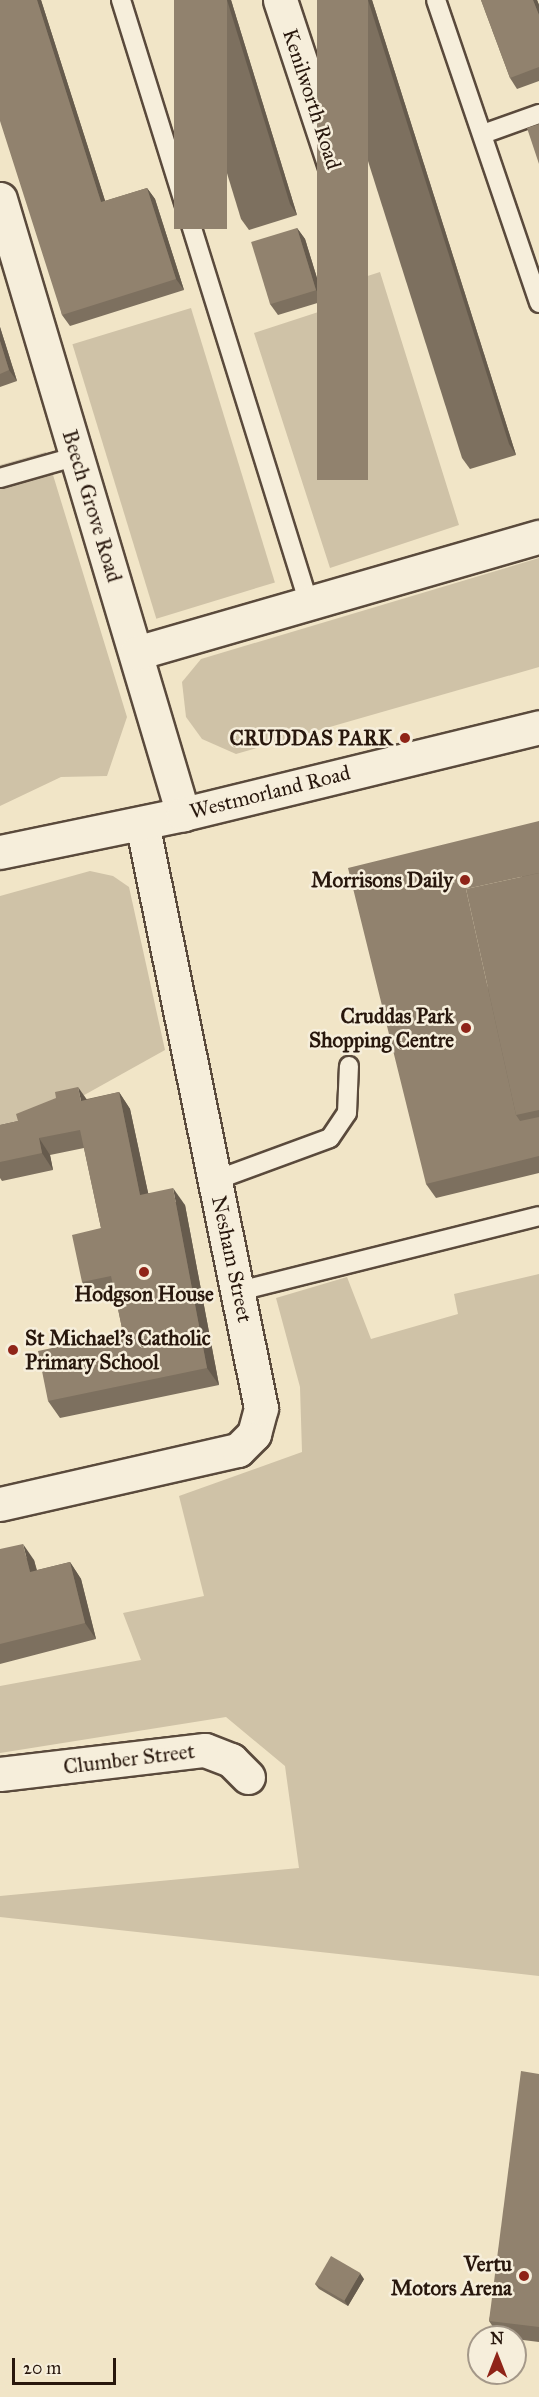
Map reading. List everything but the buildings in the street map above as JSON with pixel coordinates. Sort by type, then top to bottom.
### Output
[{"type":"street","name":"Kenilworth Road","points":[[280,0],[345,197]]},
{"type":"street","name":"Beech Grove Road","points":[[0,199],[183,814]]},
{"type":"street","points":[[136,653],[539,537]]},
{"type":"street","name":"Westmorland Road","points":[[0,852],[183,814],[539,727]]},
{"type":"street","name":"Nesham Street","points":[[0,1504],[238,1450],[254,1434],[261,1408],[239,1291],[141,823]]},
{"type":"street","name":"Clumber Street","points":[[0,1774],[205,1750],[231,1760],[248,1777]]},
{"type":"lane","points":[[121,0],[309,604]]},
{"type":"lane","points":[[436,0],[539,303]]},
{"type":"lane","points":[[483,134],[539,114]]},
{"type":"lane","points":[[0,478],[77,456]]},
{"type":"lane","points":[[216,1180],[330,1138],[347,1113],[349,1066]]},
{"type":"lane","points":[[239,1291],[539,1216]]},
{"type":"shaded area","points":[[380,272],[459,525],[330,568],[254,333],[349,302],[349,282]]},
{"type":"shaded area","points":[[191,308],[275,582],[156,619],[72,344]]},
{"type":"shaded area","points":[[46,452],[127,717],[107,776],[61,777],[0,806],[0,465]]},
{"type":"shaded area","points":[[539,558],[539,667],[236,754],[202,739],[186,717],[182,682],[201,659]]},
{"type":"shaded area","points":[[90,871],[113,876],[129,887],[165,1050],[0,1142],[0,896]]},
{"type":"shaded area","points":[[539,1274],[539,1976],[0,1917],[0,1896],[299,1868],[285,1766],[226,1717],[0,1753],[0,1686],[141,1660],[123,1613],[204,1596],[179,1496],[302,1452],[300,1387],[276,1298],[347,1277],[371,1339],[458,1314],[454,1294]]},
{"type":"place","name":"CRUDDAS PARK","points":[[405,738]]},
{"type":"place","name":"Morrisons Daily","points":[[465,880]]},
{"type":"place","name":"Cruddas Park Shopping Centre","points":[[466,1028]]},
{"type":"place","name":"Hodgson House","points":[[144,1272]]},
{"type":"place","name":"St Michael's Catholic Primary School","points":[[13,1350]]},
{"type":"place","name":"Vertu Motors Arena","points":[[524,2276]]}]
